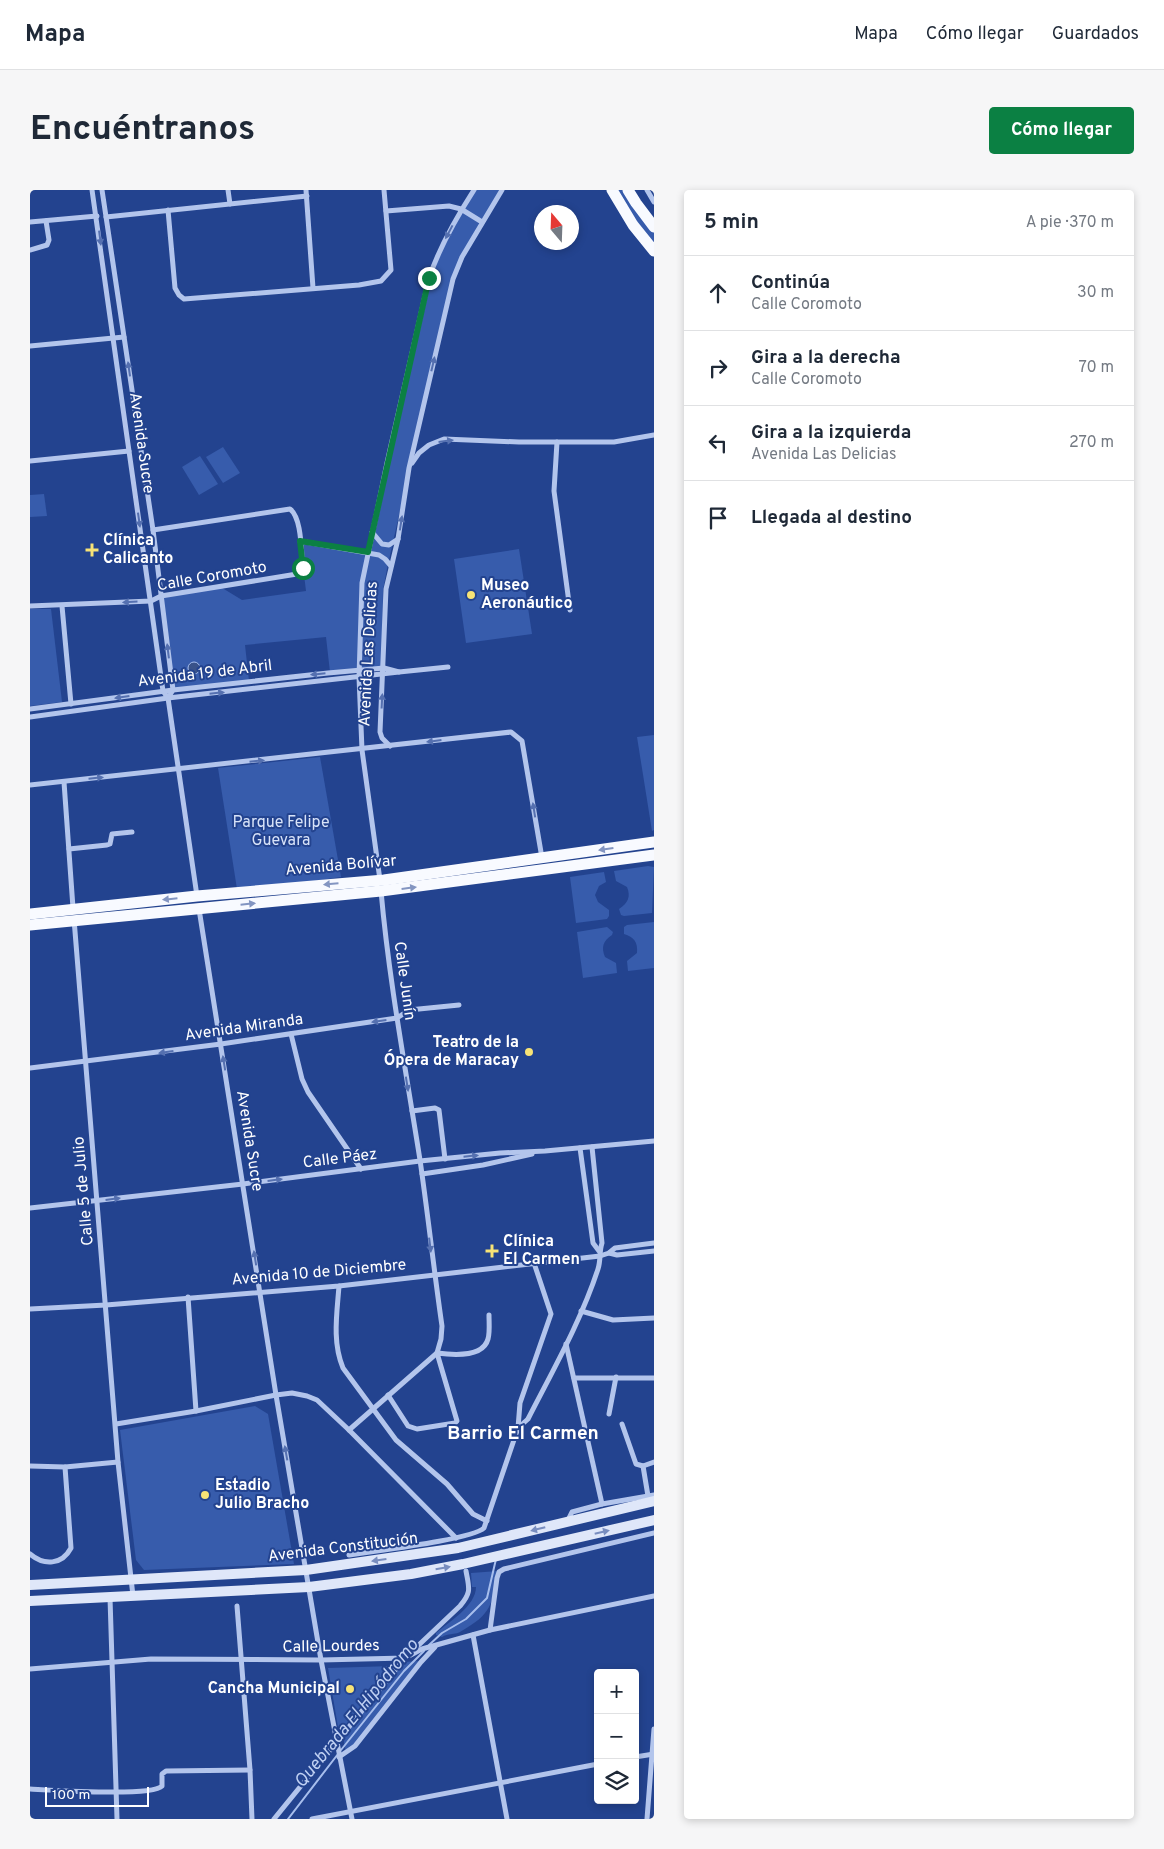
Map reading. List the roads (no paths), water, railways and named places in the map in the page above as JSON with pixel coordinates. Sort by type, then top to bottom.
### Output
[{"type":"main road","points":[[612,190],[632,225],[654,251]]},
{"type":"main road","points":[[628,190],[654,227]]},
{"type":"main road","name":"Avenida Bolívar","points":[[30,914],[197,896],[381,886],[542,858],[654,842]]},
{"type":"main road","name":"Avenida Bolívar","points":[[30,925],[199,909],[381,886],[543,870],[654,856]]},
{"type":"street","name":"Avenida Sucre","points":[[92,190],[163,691],[168,698],[199,909],[222,1044],[276,1395],[321,1660],[352,1819]]},
{"type":"street","name":"Avenida Sucre","points":[[102,190],[153,530],[172,690]]},
{"type":"street","points":[[228,190],[230,204]]},
{"type":"street","points":[[168,210],[175,288],[184,299],[366,284],[381,282],[391,270],[384,190]]},
{"type":"street","name":"Avenida Las Delicias","points":[[362,750],[359,677],[362,583],[372,532],[429,278],[438,253],[461,209],[474,190]]},
{"type":"street","name":"Avenida Las Delicias","points":[[390,746],[382,738],[380,732],[386,589],[398,539],[409,468],[449,290],[462,257],[502,190]]},
{"type":"street","points":[[647,190],[654,202]]},
{"type":"street","points":[[106,216],[230,204],[307,193],[313,288]]},
{"type":"street","points":[[386,211],[449,206],[461,209],[482,222]]},
{"type":"street","points":[[30,222],[97,216]]},
{"type":"street","points":[[30,250],[47,245],[49,240],[46,220]]},
{"type":"street","points":[[30,346],[124,337]]},
{"type":"street","points":[[409,468],[419,453],[429,445],[444,439],[614,442],[654,435]]},
{"type":"street","points":[[557,442],[554,491],[570,610]]},
{"type":"street","points":[[30,461],[129,452]]},
{"type":"street","points":[[153,530],[290,509],[298,521],[300,541],[368,552],[382,556],[391,566]]},
{"type":"street","points":[[372,532],[382,544],[389,545],[398,539]]},
{"type":"street","name":"Calle Coromoto","points":[[30,606],[151,601],[161,596],[297,574],[303,568],[300,541]]},
{"type":"street","points":[[62,606],[71,704]]},
{"type":"street","name":"Avenida 19 de Abril","points":[[30,717],[168,698],[383,675],[448,666]]},
{"type":"street","name":"Avenida 19 de Abril","points":[[30,710],[163,691],[360,669],[384,668],[399,672]]},
{"type":"street","points":[[168,698],[172,690]]},
{"type":"street","points":[[30,786],[511,732],[522,741],[543,870]]},
{"type":"street","name":"Calle Junín","points":[[362,750],[381,886],[384,926],[422,1174],[442,1326],[437,1353]]},
{"type":"street","name":"Calle 5 de Julio","points":[[64,782],[118,1462],[133,1597]]},
{"type":"street","points":[[69,850],[107,845],[110,844],[112,834],[132,832]]},
{"type":"street","name":"Avenida Miranda","points":[[30,1068],[222,1044],[397,1018],[409,1010],[459,1005]]},
{"type":"street","points":[[290,1034],[302,1079],[308,1092],[362,1169]]},
{"type":"street","points":[[412,1111],[434,1108],[439,1110],[446,1159]]},
{"type":"street","name":"Calle Páez","points":[[30,1208],[243,1184],[420,1161],[654,1140]]},
{"type":"street","points":[[518,1428],[528,1419],[566,1344],[599,1268],[599,1254],[602,1243],[592,1146]]},
{"type":"street","points":[[580,1148],[593,1243],[599,1254]]},
{"type":"street","points":[[422,1174],[483,1165],[545,1151]]},
{"type":"street","points":[[587,1201],[597,1200]]},
{"type":"street","name":"Avenida 10 de Diciembre","points":[[609,1253],[615,1248],[654,1243]]},
{"type":"street","name":"Avenida 10 de Diciembre","points":[[30,1309],[106,1305],[339,1286],[599,1254],[609,1253],[617,1256],[654,1250]]},
{"type":"street","points":[[349,1555],[456,1538],[480,1532],[484,1528],[518,1428],[520,1403],[551,1314],[534,1263]]},
{"type":"street","points":[[339,1286],[336,1326],[337,1354],[343,1368],[396,1440],[447,1484],[473,1514],[487,1521]]},
{"type":"street","points":[[188,1297],[196,1411]]},
{"type":"street","points":[[581,1311],[613,1320],[654,1318]]},
{"type":"street","points":[[349,1430],[437,1353],[454,1355],[480,1350],[484,1347],[488,1338],[489,1315]]},
{"type":"street","points":[[566,1344],[602,1504]]},
{"type":"street","points":[[388,1395],[408,1426],[412,1428],[417,1429],[455,1423],[457,1421],[437,1353]]},
{"type":"street","points":[[610,1414],[616,1377]]},
{"type":"street","points":[[574,1378],[654,1378]]},
{"type":"street","points":[[116,1424],[276,1395],[292,1393],[307,1396],[318,1400],[456,1538]]},
{"type":"street","points":[[622,1424],[636,1464],[643,1466],[654,1462]]},
{"type":"street","points":[[30,1466],[65,1467],[118,1462]]},
{"type":"street","points":[[567,1522],[572,1512],[602,1504],[652,1498],[643,1466]]},
{"type":"street","points":[[30,1554],[38,1561],[51,1563],[62,1560],[71,1548],[65,1467]]},
{"type":"street","name":"Avenida Constitución","points":[[30,1585],[306,1570],[458,1548],[567,1522],[652,1498]]},
{"type":"street","name":"Avenida Constitución","points":[[30,1601],[309,1587],[411,1574],[463,1564],[654,1520]]},
{"type":"street","points":[[490,1630],[497,1578],[499,1572],[504,1569],[654,1532]]},
{"type":"street","points":[[274,1819],[337,1744],[404,1658],[460,1606],[468,1596],[469,1588],[466,1571]]},
{"type":"street","name":"Calle Lourdes","points":[[30,1669],[151,1659],[321,1660],[404,1658],[422,1650],[490,1630],[654,1596]]},
{"type":"street","points":[[110,1598],[117,1819]]},
{"type":"street","points":[[237,1606],[252,1819]]},
{"type":"street","points":[[473,1635],[507,1819]]},
{"type":"street","points":[[339,1757],[355,1746],[435,1647]]},
{"type":"street","points":[[647,1819],[654,1729]]},
{"type":"street","points":[[639,1756],[653,1754]]},
{"type":"street","points":[[312,1819],[594,1765]]},
{"type":"street","points":[[30,1790],[115,1792],[158,1790],[162,1786],[162,1774],[166,1771],[250,1770]]},
{"type":"waterway","name":"Quebrada El Hipódromo","points":[[429,1645],[442,1633],[466,1619],[487,1598],[496,1559]]},
{"type":"waterway","name":"Quebrada El Hipódromo","points":[[341,1750],[404,1671],[424,1651]]},
{"type":"waterway","name":"Quebrada El Hipódromo","points":[[288,1819],[338,1754]]},
{"type":"place","name":"Clínica Calicanto","points":[[92,550]]},
{"type":"place","name":"Museo Aeronáutico","points":[[471,595]]},
{"type":"place","name":"Teatro de la Ópera de Maracay","points":[[529,1052]]},
{"type":"place","name":"Clínica El Carmen","points":[[492,1251]]},
{"type":"place","name":"Estadio Julio Bracho","points":[[205,1495]]},
{"type":"place","name":"Cancha Municipal","points":[[350,1689]]},
{"type":"district","name":"Barrio El Carmen","points":[[523,1434]]},
{"type":"park label","name":"Parque Felipe Guevara","points":[[281,832]]}]
